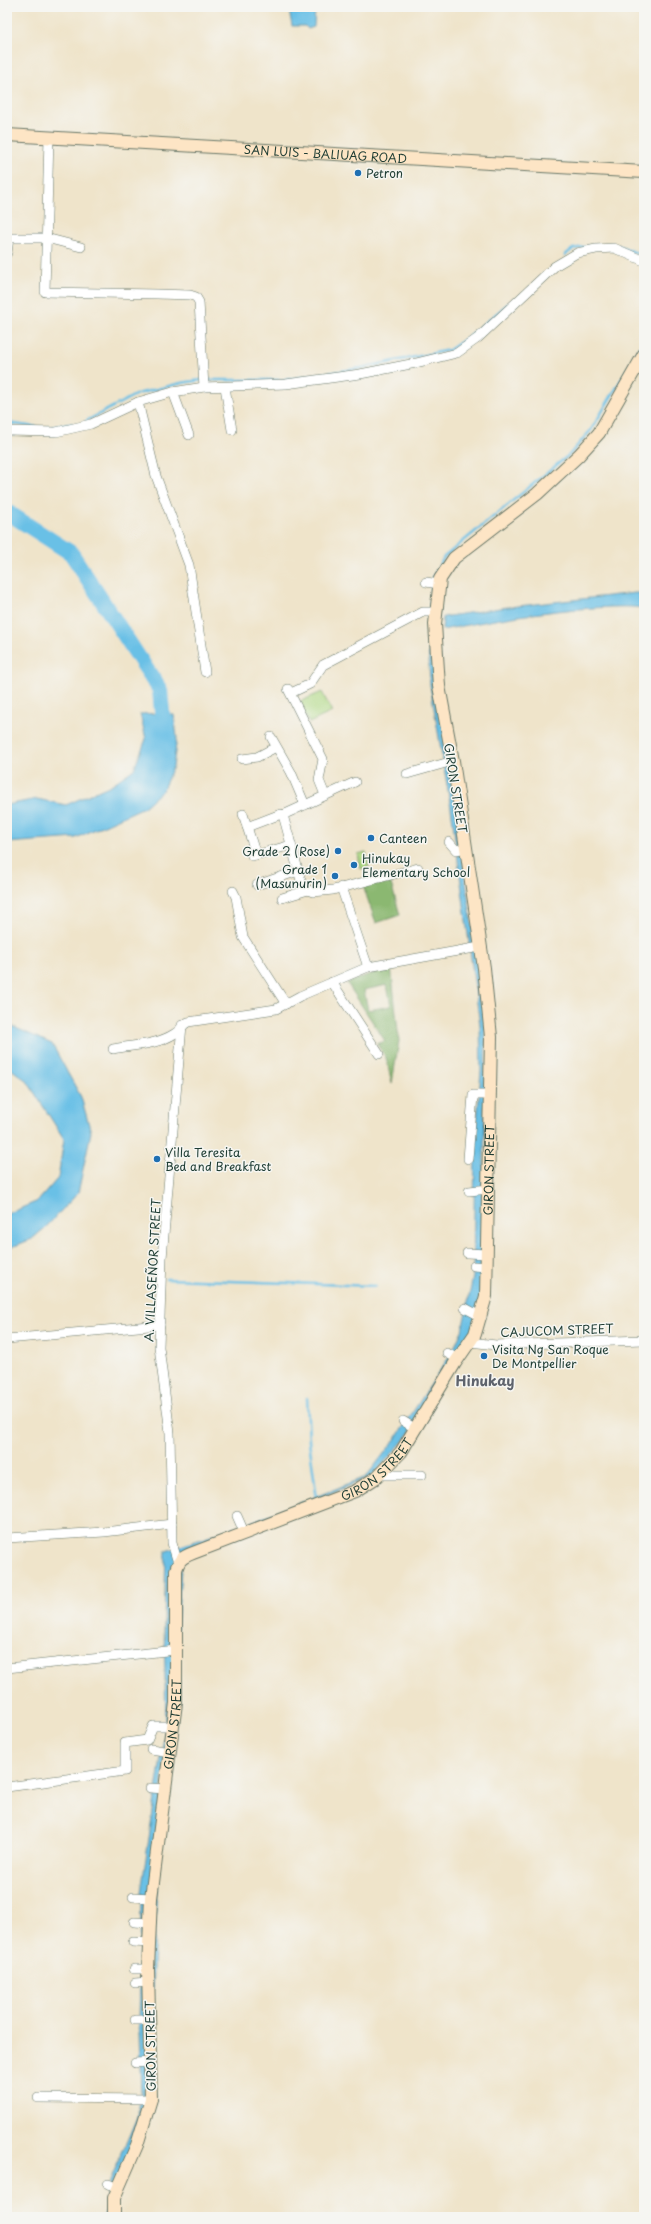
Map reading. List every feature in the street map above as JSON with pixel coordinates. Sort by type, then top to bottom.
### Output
[{"type":"street","name":"SAN LUIS - BALIUAG ROAD","points":[[7,135],[644,172]]},
{"type":"street","points":[[49,137],[45,292],[190,295],[196,297],[198,302],[204,385]]},
{"type":"street","points":[[7,253],[9,238],[46,238],[81,247]]},
{"type":"street","points":[[8,433],[56,432],[91,424],[138,402],[204,385],[225,386],[286,384],[360,374],[416,363],[456,353],[478,338],[555,266],[577,253],[596,249],[614,248],[644,261]]},
{"type":"street","name":"GIRON STREET","points":[[114,2217],[114,2185],[137,2144],[146,2099],[149,2062],[147,1969],[149,1898],[170,1726],[176,1703],[171,1651],[177,1558],[182,1558],[243,1529],[341,1496],[379,1476],[401,1452],[453,1357],[470,1342],[486,1296],[478,1253],[487,1189],[486,1095],[490,1029],[475,948],[447,762],[431,616],[440,579],[454,558],[537,494],[579,455],[599,433],[644,354]]},
{"type":"street","points":[[225,386],[232,430]]},
{"type":"street","points":[[173,392],[189,435]]},
{"type":"street","points":[[138,402],[156,476],[189,565],[205,672]]},
{"type":"street","points":[[426,582],[439,584]]},
{"type":"street","points":[[325,795],[319,780],[323,759],[289,691],[310,684],[323,665],[431,616]]},
{"type":"street","points":[[271,737],[296,782],[305,805]]},
{"type":"street","points":[[242,759],[257,757],[276,747]]},
{"type":"street","points":[[407,774],[447,762]]},
{"type":"street","points":[[355,782],[283,815],[303,888],[313,892],[341,887],[418,868]]},
{"type":"street","points":[[243,814],[254,855],[291,845]]},
{"type":"street","points":[[247,827],[281,814]]},
{"type":"street","points":[[450,842],[461,849]]},
{"type":"street","points":[[257,885],[298,871]]},
{"type":"street","points":[[341,887],[368,967]]},
{"type":"street","points":[[282,898],[308,890]]},
{"type":"street","points":[[233,891],[236,897],[243,937],[286,1004]]},
{"type":"street","points":[[113,1049],[160,1040],[176,1033],[182,1025],[188,1022],[276,1009],[332,982],[368,967],[475,948]]},
{"type":"street","points":[[332,982],[379,1054]]},
{"type":"street","name":"A. VILLASEÑOR STREET","points":[[177,1558],[172,1543],[170,1433],[159,1347],[162,1258],[182,1025]]},
{"type":"street","points":[[468,1159],[473,1095],[486,1095]]},
{"type":"street","points":[[472,1191],[487,1189]]},
{"type":"street","points":[[465,1308],[480,1316]]},
{"type":"street","points":[[7,1339],[160,1325]]},
{"type":"street","name":"CAJUCOM STREET","points":[[470,1342],[496,1344],[644,1340]]},
{"type":"street","points":[[403,1421],[414,1428]]},
{"type":"street","points":[[379,1476],[422,1475]]},
{"type":"street","points":[[238,1516],[243,1529]]},
{"type":"street","points":[[7,1538],[104,1532],[172,1524]]},
{"type":"street","points":[[7,1668],[171,1651]]},
{"type":"street","points":[[7,1787],[126,1772],[125,1743],[148,1740],[153,1726],[170,1726]]},
{"type":"street","points":[[151,1749],[168,1752]]},
{"type":"street","points":[[150,1788],[163,1789]]},
{"type":"street","points":[[133,1898],[149,1898]]},
{"type":"street","points":[[134,1922],[148,1923]]},
{"type":"street","points":[[134,1942],[148,1942]]},
{"type":"street","points":[[134,1969],[147,1969]]},
{"type":"street","points":[[135,1983],[147,1982]]},
{"type":"street","points":[[135,2020],[148,2020]]},
{"type":"street","points":[[135,2062],[149,2062]]},
{"type":"street","points":[[38,2098],[146,2099]]},
{"type":"green space","points":[[322,692],[332,712],[309,723],[299,702]]},
{"type":"green space","points":[[366,852],[369,867],[361,869],[358,854]]},
{"type":"green space","points":[[389,877],[400,915],[376,923],[362,883]]},
{"type":"green space","points":[[391,966],[399,1041],[392,1083],[386,1058],[377,1044],[385,1041],[347,983]],"holes":[[[387,985],[391,1006],[368,1010],[364,990]]]},
{"type":"water","points":[[315,9],[314,27],[308,29],[305,26],[292,26],[289,10]]},
{"type":"water","points":[[644,593],[644,608],[611,607],[554,611],[498,619],[442,630],[443,617],[500,608]]},
{"type":"water","points":[[427,617],[431,618],[451,777],[486,1023],[482,1292],[476,1327],[407,1437],[371,1477],[182,1553],[171,1721],[162,1781],[147,2095],[110,2217],[104,2217],[110,2181],[137,2117],[141,2095],[139,2032],[141,1892],[166,1724],[164,1624],[166,1551],[243,1525],[366,1477],[396,1438],[452,1352],[462,1331],[473,1277],[475,1147],[481,1071],[480,1025],[451,808],[430,685]]},
{"type":"water","points":[[162,713],[174,715],[177,737],[173,767],[162,791],[144,807],[76,838],[7,843],[7,805],[37,799],[66,805],[111,785],[134,769],[146,739],[140,714]]},
{"type":"water","points":[[7,1024],[52,1044],[81,1097],[91,1132],[78,1193],[46,1227],[32,1239],[7,1249],[7,1214],[38,1201],[58,1178],[64,1139],[27,1081],[7,1066]]},
{"type":"waterway","points":[[619,246],[644,256]]},
{"type":"waterway","points":[[565,255],[573,249],[584,247]]},
{"type":"waterway","points":[[206,380],[284,380],[361,368],[449,350],[467,338],[508,304]]},
{"type":"waterway","points":[[433,581],[444,557],[570,454],[591,430],[644,342]]},
{"type":"waterway","points":[[86,421],[137,394],[181,383],[201,380]]},
{"type":"waterway","points":[[7,423],[36,427]]},
{"type":"waterway","points":[[47,428],[72,424]]},
{"type":"waterway","points":[[7,512],[71,553],[160,690],[164,734]]},
{"type":"waterway","points":[[429,620],[432,586]]},
{"type":"waterway","points":[[166,1279],[376,1286]]},
{"type":"waterway","points":[[307,1398],[309,1441],[317,1499]]},
{"type":"place","name":"Petron","points":[[358,173]]},
{"type":"place","name":"Canteen","points":[[371,838]]},
{"type":"place","name":"Grade 2 (Rose)","points":[[338,851]]},
{"type":"place","name":"Hinukay Elementary School","points":[[354,865]]},
{"type":"place","name":"Grade 1 (Masunurin)","points":[[335,876]]},
{"type":"place","name":"Villa Teresita Bed and Breakfast","points":[[157,1159]]},
{"type":"place","name":"Visita Ng San Roque De Montpellier","points":[[484,1356]]},
{"type":"district","name":"Hinukay","points":[[485,1380]]}]
